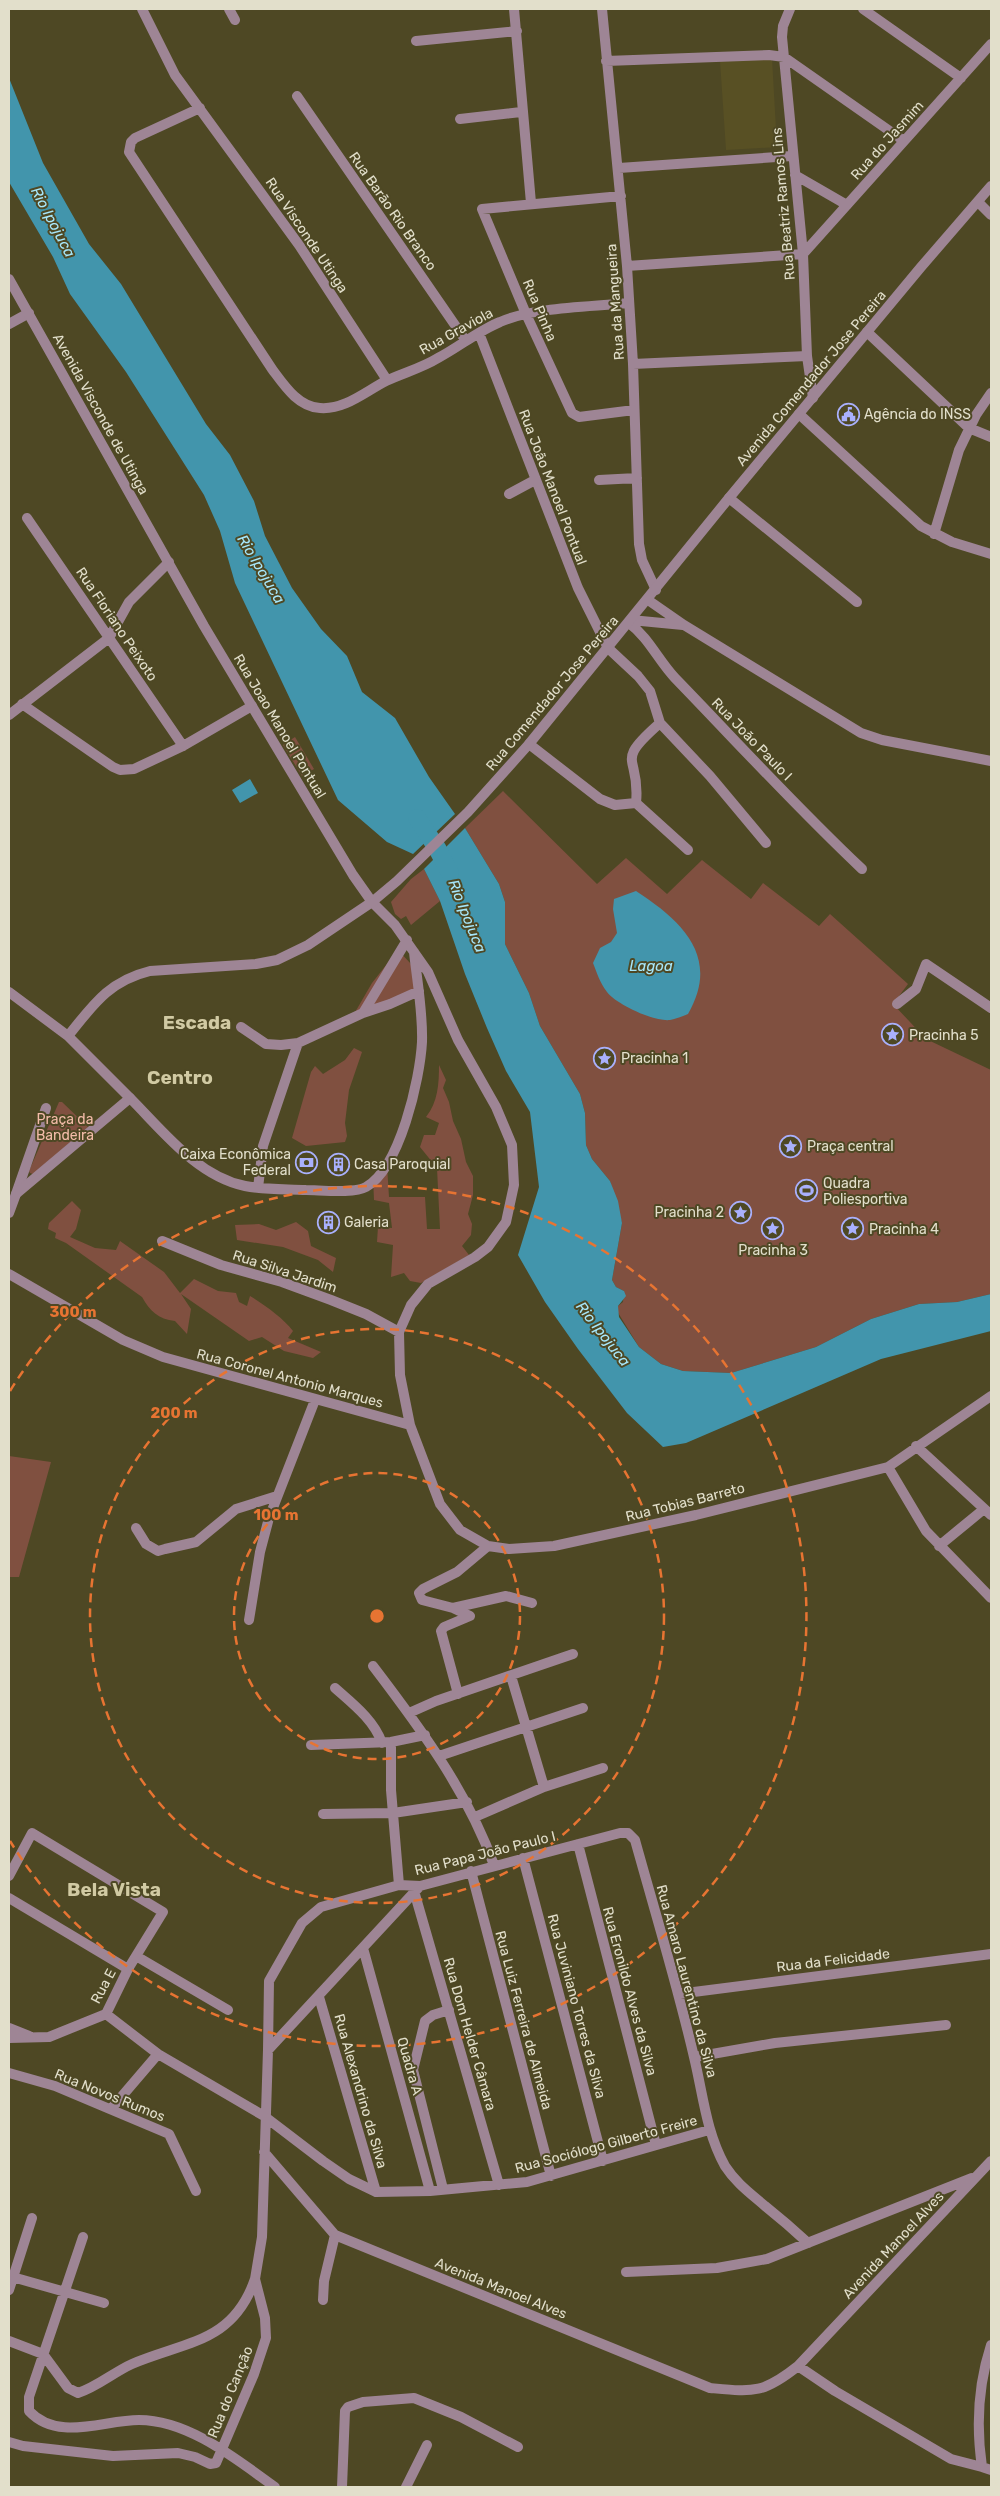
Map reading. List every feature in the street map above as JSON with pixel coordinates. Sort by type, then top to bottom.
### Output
[{"type":"street","name":"Rua Visconde Utinga","points":[[142,9],[176,75],[299,246],[387,380]]},
{"type":"street","points":[[229,9],[235,20]]},
{"type":"street","points":[[514,9],[531,203],[621,196]]},
{"type":"street","name":"Rua da Mangueira","points":[[602,9],[628,266],[639,544],[642,560],[656,590]]},
{"type":"street","name":"Rua Beatriz Ramos Lins","points":[[790,9],[783,26],[782,37],[792,156],[803,254],[807,356],[813,398]]},
{"type":"street","points":[[863,9],[961,78]]},
{"type":"street","points":[[416,40],[517,31]]},
{"type":"street","name":"Rua do Jasmim","points":[[803,254],[991,44]]},
{"type":"street","points":[[606,61],[769,55],[784,57],[904,141]]},
{"type":"street","name":"Rua Barão Rio Branco","points":[[297,96],[466,342]]},
{"type":"street","name":"Rua Graviola","points":[[200,108],[135,138],[129,147],[132,158],[284,385],[307,404],[319,408],[332,408],[349,402],[387,380],[417,369],[501,321],[526,314],[628,303]]},
{"type":"street","points":[[460,119],[522,112]]},
{"type":"street","points":[[619,168],[792,156]]},
{"type":"street","points":[[795,175],[847,205]]},
{"type":"street","name":"Avenida Comendador Jose Pereira","points":[[656,590],[729,498],[991,186]]},
{"type":"street","points":[[978,202],[991,214]]},
{"type":"street","name":"Rua Pinha","points":[[531,203],[482,209],[567,405],[578,417],[634,410]]},
{"type":"street","points":[[628,266],[803,254]]},
{"type":"street","name":"Avenida Visconde de Utinga","points":[[9,279],[169,562]]},
{"type":"street","points":[[9,324],[29,313]]},
{"type":"street","points":[[867,332],[969,428],[991,437]]},
{"type":"street","name":"Rua João Manoel Pontual","points":[[479,333],[578,588],[608,648]]},
{"type":"street","points":[[633,364],[807,356]]},
{"type":"street","points":[[934,534],[959,450],[969,428],[991,393]]},
{"type":"street","points":[[799,414],[908,515],[934,534],[952,542],[991,554]]},
{"type":"street","points":[[599,480],[637,478]]},
{"type":"street","points":[[509,494],[535,480]]},
{"type":"street","points":[[729,498],[858,602]]},
{"type":"street","name":"Rua Floriano Peixoto","points":[[27,518],[183,746]]},
{"type":"street","points":[[9,714],[109,638],[129,602],[169,562]]},
{"type":"street","name":"Rua Joao Manoel Pontual","points":[[169,562],[352,874],[372,902],[410,945],[436,986],[458,1040],[499,1114],[512,1145],[514,1185],[506,1222],[497,1236],[475,1258],[428,1284],[411,1305],[399,1332]]},
{"type":"street","name":"Rua Comendador Jose Pereira","points":[[68,1036],[106,992],[118,982],[133,975],[150,970],[256,964],[277,960],[308,945],[372,902],[468,812],[529,744],[656,590]]},
{"type":"street","points":[[648,600],[684,625],[861,733],[882,740],[991,761]]},
{"type":"street","points":[[630,622],[684,625]]},
{"type":"street","name":"Rua João Paulo I","points":[[630,622],[644,635],[672,675],[811,820],[862,869]]},
{"type":"street","points":[[608,648],[638,676],[650,691],[660,723],[710,776],[766,843]]},
{"type":"street","points":[[22,704],[120,770],[134,769],[183,746],[252,706]]},
{"type":"street","points":[[636,802],[637,782],[630,762],[631,755],[637,744],[660,723]]},
{"type":"street","points":[[529,744],[600,799],[615,805],[636,802]]},
{"type":"street","points":[[636,802],[688,850]]},
{"type":"street","points":[[9,992],[68,1036],[184,1152],[212,1173],[258,1188],[321,1190],[365,1188],[374,1181],[386,1166],[398,1142],[406,1121],[421,1050],[418,991],[410,945]]},
{"type":"street","points":[[363,1013],[410,945]]},
{"type":"street","points":[[897,1004],[916,989],[926,964],[991,1008]]},
{"type":"street","points":[[241,1027],[266,1044],[298,1043],[363,1013],[385,1006],[418,991]]},
{"type":"street","points":[[258,1188],[263,1146],[298,1043]]},
{"type":"street","points":[[16,1194],[130,1098]]},
{"type":"street","points":[[9,1213],[46,1108]]},
{"type":"street","name":"Rua Silva Jardim","points":[[162,1242],[221,1265],[282,1282],[331,1300],[366,1314],[399,1332]]},
{"type":"street","name":"Rua Coronel Antonio Marques","points":[[9,1274],[124,1340],[163,1357],[410,1425]]},
{"type":"street","points":[[399,1332],[400,1375],[410,1425],[440,1504],[460,1530],[488,1546],[457,1572],[421,1591],[419,1596],[422,1600],[453,1608],[470,1616],[444,1627],[440,1634],[458,1694]]},
{"type":"street","points":[[991,1396],[916,1446],[888,1468],[911,1509],[939,1546],[978,1582],[991,1598]]},
{"type":"street","points":[[249,1620],[262,1542],[315,1400]]},
{"type":"street","points":[[916,1446],[987,1512],[939,1546]]},
{"type":"street","name":"Rua Tobias Barreto","points":[[488,1546],[530,1548],[608,1535],[888,1468]]},
{"type":"street","points":[[136,1528],[146,1544],[158,1551],[196,1542],[236,1509],[278,1496]]},
{"type":"street","points":[[453,1608],[506,1596],[532,1603]]},
{"type":"street","points":[[409,1713],[573,1654]]},
{"type":"street","points":[[373,1666],[425,1735],[467,1802],[494,1865]]},
{"type":"street","points":[[511,1676],[544,1787]]},
{"type":"street","points":[[335,1688],[354,1704],[386,1742],[399,1884]]},
{"type":"street","points":[[439,1756],[526,1725],[583,1708]]},
{"type":"street","points":[[311,1745],[386,1742],[425,1735]]},
{"type":"street","points":[[475,1817],[544,1787],[603,1768]]},
{"type":"street","points":[[323,1814],[393,1813],[467,1802]]},
{"type":"street","name":"Rua Papa João Paulo I","points":[[268,2050],[269,1981],[302,1923],[321,1907],[399,1884],[417,1889],[471,1871],[624,1832],[635,1840]]},
{"type":"street","name":"Rua E","points":[[9,1876],[32,1833],[163,1912],[128,1969],[106,2014],[64,2033],[35,2039],[9,2038]]},
{"type":"street","name":"Rua Amaro Laurentino da Silva","points":[[635,1840],[678,1994],[694,2057],[709,2130],[725,2166],[734,2178],[747,2192],[808,2243]]},
{"type":"street","name":"Rua Eronildo Alves da Silva","points":[[578,1844],[656,2145]]},
{"type":"street","name":"Rua Juviniano Torres da Sliva","points":[[524,1858],[603,2161]]},
{"type":"street","name":"Rua Luiz Ferreira de Almeida","points":[[471,1871],[551,2176]]},
{"type":"street","points":[[264,2152],[268,2050],[417,1889]]},
{"type":"street","name":"Rua Dom Helder Câmara","points":[[417,1889],[499,2185]]},
{"type":"street","points":[[9,1898],[128,1969]]},
{"type":"street","name":"Quadra A","points":[[363,1948],[430,2190]]},
{"type":"street","name":"Rua da Felicidade","points":[[678,1994],[991,1954]]},
{"type":"street","points":[[136,1956],[228,2010]]},
{"type":"street","name":"Rua Alexandrino da Silva","points":[[319,1997],[376,2192]]},
{"type":"street","points":[[443,2189],[413,2070],[425,2022],[430,2016],[449,2010]]},
{"type":"street","name":"Rua Sociólogo Gilberto Freire","points":[[106,2014],[158,2054],[264,2116],[323,2162],[348,2178],[376,2192],[430,2190],[527,2182],[709,2130]]},
{"type":"street","points":[[694,2057],[776,2043],[946,2025]]},
{"type":"street","points":[[9,2028],[35,2039]]},
{"type":"street","points":[[110,2109],[158,2054]]},
{"type":"street","name":"Rua Novos Rumos","points":[[9,2073],[55,2086],[169,2134],[196,2191]]},
{"type":"street","name":"Avenida Manoel Alves","points":[[264,2152],[335,2235],[710,2388],[744,2390],[768,2387],[798,2366],[991,2161]]},
{"type":"street","name":"Rua do Canção","points":[[9,2442],[23,2446],[113,2456],[178,2453],[195,2457],[210,2464],[216,2462],[254,2374],[266,2338],[265,2318],[255,2279],[262,2237],[264,2152]]},
{"type":"street","points":[[626,2272],[717,2268],[767,2259],[976,2177]]},
{"type":"street","points":[[9,2290],[11,2277],[32,2218]]},
{"type":"street","points":[[323,2300],[324,2281],[335,2235]]},
{"type":"street","points":[[84,2237],[63,2293],[27,2407],[32,2415],[45,2423],[74,2428],[128,2421],[152,2421],[182,2430],[221,2450],[275,2487]]},
{"type":"street","points":[[11,2277],[104,2303]]},
{"type":"street","points":[[9,2341],[43,2354],[70,2390],[81,2392],[134,2364],[195,2342],[220,2329],[241,2310],[255,2279]]},
{"type":"street","points":[[798,2366],[835,2391],[952,2459],[987,2469],[977,2420],[982,2381],[991,2345]]},
{"type":"street","points":[[342,2487],[345,2411],[348,2407],[363,2402],[414,2398],[462,2417],[518,2447]]},
{"type":"street","points":[[406,2487],[427,2445]]},
{"type":"shaded area","points":[[772,58],[777,147],[726,150],[720,61]]},
{"type":"green space","points":[[295,737],[314,769],[302,776],[283,745]]},
{"type":"green space","points":[[503,791],[597,884],[626,858],[667,894],[702,860],[751,899],[763,883],[819,926],[830,914],[908,984],[893,1004],[926,1039],[991,1070],[991,1294],[957,1302],[919,1304],[871,1319],[816,1347],[731,1373],[683,1371],[661,1364],[639,1347],[617,1311],[618,1306],[623,1302],[624,1291],[616,1287],[612,1280],[622,1223],[610,1181],[592,1159],[586,1145],[585,1113],[580,1094],[540,1026],[529,993],[505,944],[505,902],[499,884],[465,828]]},
{"type":"green space","points":[[424,869],[440,901],[411,925],[406,916],[401,919],[395,914],[391,902],[411,879]]},
{"type":"green space","points":[[398,950],[411,964],[416,992],[350,1021],[372,983]]},
{"type":"green space","points":[[354,1048],[362,1052],[349,1090],[345,1123],[347,1136],[345,1142],[306,1146],[292,1138],[311,1072],[315,1066],[323,1074],[345,1060]]},
{"type":"green space","points":[[439,1065],[446,1080],[443,1088],[449,1102],[453,1121],[461,1139],[466,1162],[473,1176],[473,1195],[468,1214],[472,1224],[471,1235],[462,1246],[469,1255],[421,1283],[410,1281],[404,1273],[391,1277],[393,1245],[377,1242],[378,1227],[392,1228],[389,1203],[374,1200],[373,1177],[387,1165],[389,1197],[425,1197],[427,1229],[440,1229],[437,1168],[420,1147],[424,1135],[435,1135],[439,1123],[426,1117],[435,1099]]},
{"type":"green space","name":"Praça da Bandeira","points":[[59,1102],[62,1102],[88,1127],[33,1174],[30,1173],[29,1171]]},
{"type":"green space","points":[[72,1201],[81,1210],[76,1229],[70,1237],[95,1248],[116,1250],[120,1241],[164,1272],[180,1293],[194,1279],[218,1291],[236,1293],[239,1302],[247,1306],[250,1296],[262,1303],[289,1326],[293,1331],[288,1338],[321,1352],[313,1358],[284,1351],[262,1337],[249,1341],[181,1294],[191,1309],[187,1334],[175,1321],[155,1314],[142,1297],[66,1243],[55,1238],[56,1233],[48,1229],[49,1223]]},
{"type":"green space","points":[[296,1222],[308,1231],[311,1246],[336,1258],[333,1272],[318,1260],[283,1247],[237,1240],[235,1225],[259,1224],[276,1230]]},
{"type":"green space","points":[[9,1456],[51,1462],[19,1577],[9,1577]]},
{"type":"water","points":[[9,78],[43,163],[89,244],[121,284],[206,424],[230,455],[254,501],[265,536],[292,588],[321,629],[347,656],[362,692],[395,718],[429,777],[455,814],[413,854],[387,842],[338,800],[235,583],[220,531],[204,495],[126,372],[70,294],[53,257],[9,182]]},
{"type":"water","points":[[250,779],[258,793],[240,803],[232,790]]},
{"type":"water","points":[[465,828],[499,884],[505,902],[505,944],[529,993],[540,1026],[580,1094],[585,1113],[586,1145],[592,1159],[610,1181],[618,1201],[622,1223],[612,1280],[616,1287],[624,1291],[626,1296],[618,1306],[619,1317],[639,1347],[661,1364],[683,1371],[731,1373],[816,1347],[871,1319],[919,1304],[957,1302],[991,1294],[991,1331],[881,1359],[686,1443],[663,1447],[627,1413],[545,1302],[518,1255],[539,1187],[530,1112],[506,1071],[487,1028],[465,974],[440,901],[424,869]]},
{"type":"water","name":"Lagoa","points":[[636,891],[668,915],[692,942],[698,958],[700,975],[697,994],[688,1014],[670,1020],[645,1015],[618,1002],[607,992],[599,978],[593,963],[600,948],[611,942],[617,933],[613,909],[614,899]]},
{"type":"waterway","name":"Rio Ipojuca","points":[[417,818],[437,848],[450,873]]},
{"type":"place","name":"Agência do INSS","points":[[848,414]]},
{"type":"place","name":"Pracinha 5","points":[[893,1035]]},
{"type":"place","name":"Pracinha 1","points":[[605,1058]]},
{"type":"place","name":"Praça central","points":[[791,1146]]},
{"type":"place","name":"Caixa Econômica Federal","points":[[307,1162]]},
{"type":"place","name":"Casa Paroquial","points":[[338,1164]]},
{"type":"place","name":"Quadra Poliesportiva","points":[[807,1191]]},
{"type":"place","name":"Pracinha 2","points":[[740,1212]]},
{"type":"place","name":"Galeria","points":[[328,1222]]},
{"type":"place","name":"Pracinha 3","points":[[773,1228]]},
{"type":"place","name":"Pracinha 4","points":[[853,1229]]},
{"type":"district","name":"Escada","points":[[197,1022]]},
{"type":"district","name":"Centro","points":[[180,1077]]},
{"type":"district","name":"Bela Vista","points":[[114,1889]]}]
